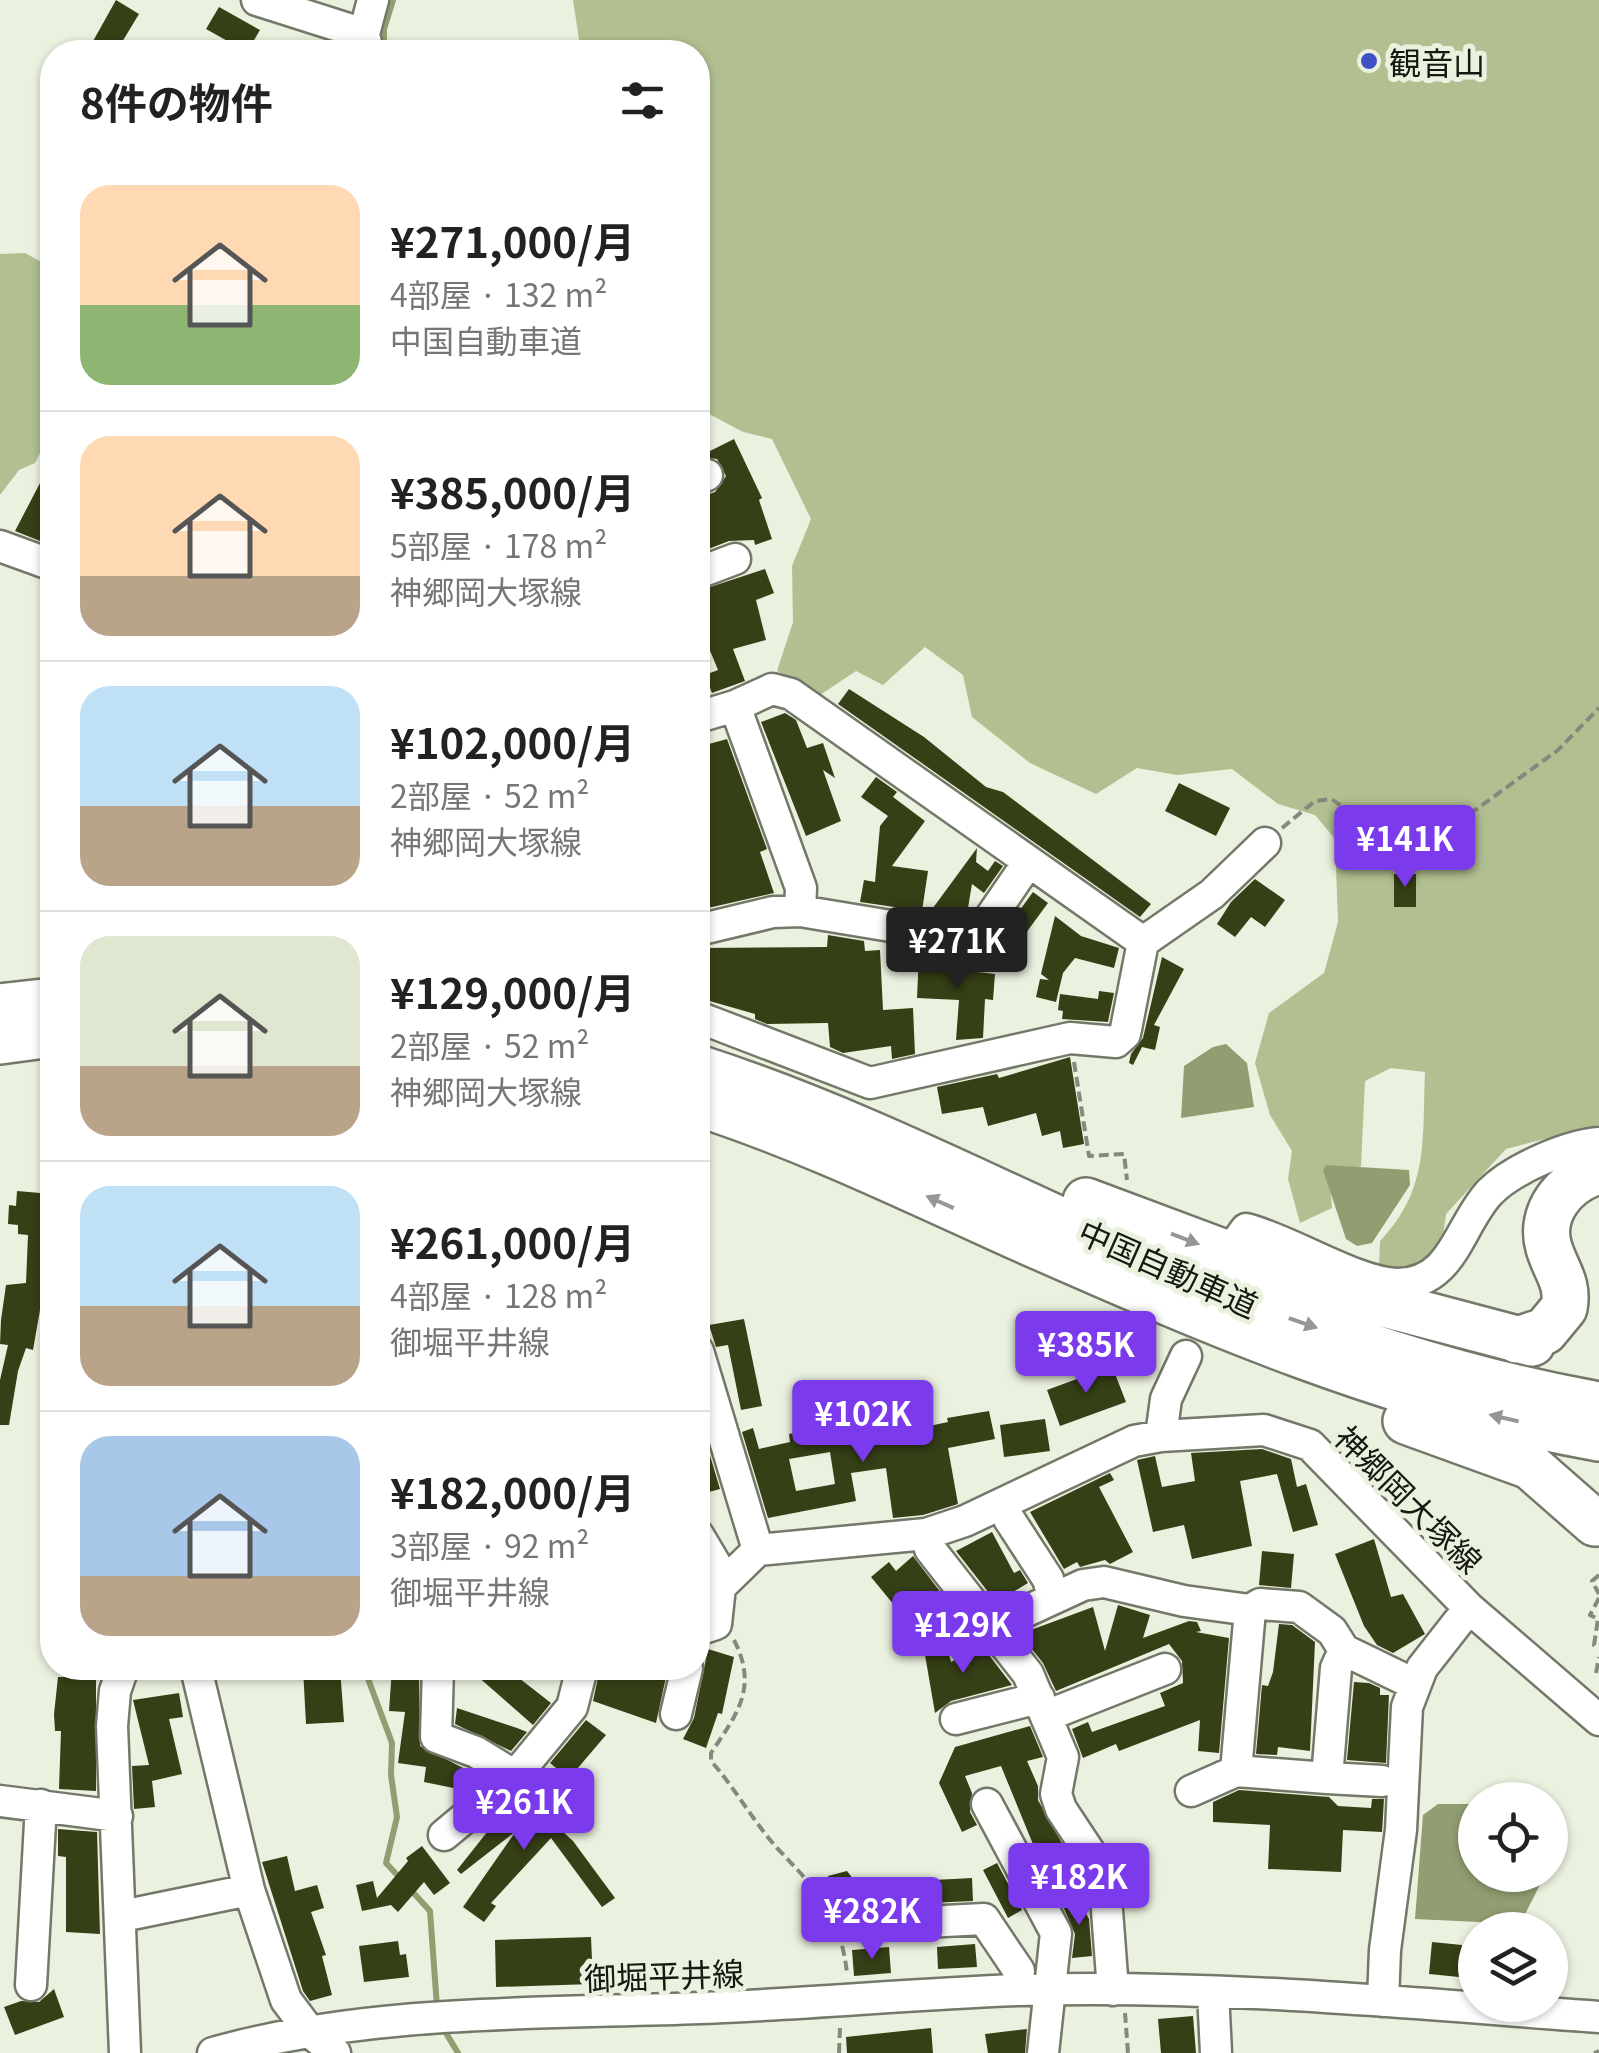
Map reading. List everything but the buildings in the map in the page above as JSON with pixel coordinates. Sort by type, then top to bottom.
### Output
[{"type":"highway","points":[[0,1008],[40,1003]]},
{"type":"highway","points":[[0,1041],[40,1036]]},
{"type":"highway","points":[[710,1070],[810,1097],[1305,1283],[1524,1342],[1545,1331],[1564,1308],[1564,1281],[1550,1250],[1547,1224],[1568,1186],[1599,1170]]},
{"type":"highway","name":"中国自動車道","points":[[710,1072],[849,1124],[1274,1312],[1462,1374],[1599,1404]]},
{"type":"highway","name":"中国自動車道","points":[[710,1109],[849,1161],[1228,1329],[1342,1371],[1465,1409],[1599,1438]]},
{"type":"highway","points":[[1599,1189],[1576,1205],[1567,1231],[1574,1256],[1599,1275]]},
{"type":"highway","points":[[1010,1233],[1136,1309],[1337,1394],[1530,1466],[1594,1523]]},
{"type":"street","points":[[257,0],[358,40]]},
{"type":"street","points":[[367,40],[374,0]]},
{"type":"street","points":[[0,546],[40,560]]},
{"type":"street","points":[[710,568],[735,559]]},
{"type":"street","points":[[710,711],[735,706],[772,689],[791,694],[1027,864],[1143,942]]},
{"type":"street","points":[[735,706],[802,888],[800,911]]},
{"type":"street","points":[[710,1022],[870,1083],[1070,1038],[1116,1042],[1125,1034],[1143,942],[1212,894],[1265,844]]},
{"type":"street","points":[[710,927],[773,912],[800,911],[974,940],[1027,864]]},
{"type":"street","points":[[1236,1243],[1246,1228],[1394,1284],[1427,1280],[1447,1261],[1472,1214],[1492,1190],[1570,1149],[1599,1142]]},
{"type":"street","points":[[1161,1436],[1166,1399],[1186,1356]]},
{"type":"street","points":[[710,1391],[758,1550],[720,1587]]},
{"type":"street","name":"神郷岡大塚線","points":[[758,1550],[926,1534],[1134,1441],[1161,1436],[1276,1431],[1310,1446],[1469,1608],[1447,1631],[1414,1684],[1404,1729],[1401,1830],[1383,2000]]},
{"type":"street","points":[[1009,1519],[1048,1579],[1052,1597]]},
{"type":"street","points":[[926,1534],[930,1549],[1028,1674],[1042,1707],[1062,1757],[1056,1794],[1061,1809],[1098,1865],[1105,1884],[1119,1990]]},
{"type":"street","points":[[710,1554],[718,1567],[720,1587],[710,1618]]},
{"type":"street","points":[[950,1637],[991,1625],[1052,1597],[1104,1582],[1184,1601],[1250,1610],[1260,1604],[1299,1607],[1332,1631],[1344,1650],[1414,1684]]},
{"type":"street","points":[[1469,1608],[1599,1720]]},
{"type":"street","points":[[1236,1771],[1250,1610]]},
{"type":"street","points":[[1327,1778],[1336,1668],[1344,1650]]},
{"type":"street","points":[[956,1719],[1042,1707],[1165,1669]]},
{"type":"street","points":[[119,1680],[112,1726],[125,2053]]},
{"type":"street","points":[[199,1680],[249,1890],[286,2000],[310,2032],[335,2053]]},
{"type":"street","points":[[438,1680],[436,1737],[476,1752],[515,1776]]},
{"type":"street","points":[[444,1834],[515,1776],[572,1707],[579,1680]]},
{"type":"street","points":[[676,1714],[684,1680]]},
{"type":"street","points":[[1191,1791],[1236,1771],[1382,1781]]},
{"type":"street","points":[[0,1801],[117,1816]]},
{"type":"street","points":[[988,1804],[1056,1933],[1044,2053]]},
{"type":"street","points":[[31,1985],[41,1805]]},
{"type":"street","points":[[1036,1896],[1098,1865]]},
{"type":"street","points":[[122,1916],[249,1890]]},
{"type":"street","points":[[866,1925],[984,1919],[1020,1971],[1017,1990]]},
{"type":"street","name":"御堀平井線","points":[[213,2053],[310,2032],[475,2016],[841,2003],[1017,1990],[1213,1992],[1383,2000],[1599,2018]]},
{"type":"street","points":[[1213,1992],[1216,2053]]},
{"type":"path","points":[[1265,844],[1315,802],[1331,799],[1356,816],[1383,857],[1402,864],[1558,750],[1599,708]]},
{"type":"path","points":[[1070,1038],[1090,1156],[1124,1154],[1124,1176],[1129,1184]]},
{"type":"path","points":[[1599,1575],[1592,1581],[1599,1596],[1590,1615],[1598,1618],[1594,1645],[1599,1646]]},
{"type":"path","points":[[710,1628],[730,1634],[748,1682],[745,1702],[711,1753],[711,1761],[776,1846],[805,1873],[843,1942],[847,1978],[838,2053]]},
{"type":"path","points":[[1596,1673],[1599,1658]]},
{"type":"path","points":[[1119,1990],[1128,2053]]},
{"type":"shaded area","points":[[573,0],[1599,0],[1599,1125],[1506,1149],[1446,1214],[1442,1245],[1419,1270],[1379,1270],[1380,1241],[1408,1202],[1420,1162],[1425,1072],[1391,1068],[1365,1081],[1361,1166],[1330,1184],[1332,1208],[1300,1223],[1288,1179],[1292,1151],[1270,1115],[1255,1063],[1269,1013],[1324,973],[1338,922],[1335,839],[1315,815],[1278,804],[1232,769],[1177,775],[1137,768],[1096,794],[1030,763],[972,717],[963,675],[925,647],[883,685],[856,671],[820,695],[777,671],[793,622],[792,566],[811,519],[772,439],[743,432],[710,414],[710,40],[579,40]]},
{"type":"shaded area","points":[[25,253],[40,261],[40,453],[35,463],[19,470],[0,495],[0,254]]},
{"type":"shaded area","points":[[1226,1044],[1247,1063],[1254,1107],[1181,1118],[1184,1066],[1213,1047]]},
{"type":"shaded area","points":[[1326,1165],[1409,1170],[1410,1185],[1372,1243],[1357,1246],[1346,1239],[1323,1170]]},
{"type":"shaded area","points":[[1438,1804],[1458,1804],[1458,1892],[1536,1892],[1526,1912],[1458,1912],[1458,1921],[1415,1919],[1423,1815]]},
{"type":"waterway","points":[[384,40],[393,0]]},
{"type":"waterway","points":[[368,1680],[392,1743],[391,1775],[397,1817],[386,1863],[400,1878]]},
{"type":"waterway","points":[[409,1888],[430,1911],[437,2007]]},
{"type":"waterway","points":[[443,2028],[458,2053]]},
{"type":"place","name":"観音山","points":[[1369,61]]}]
